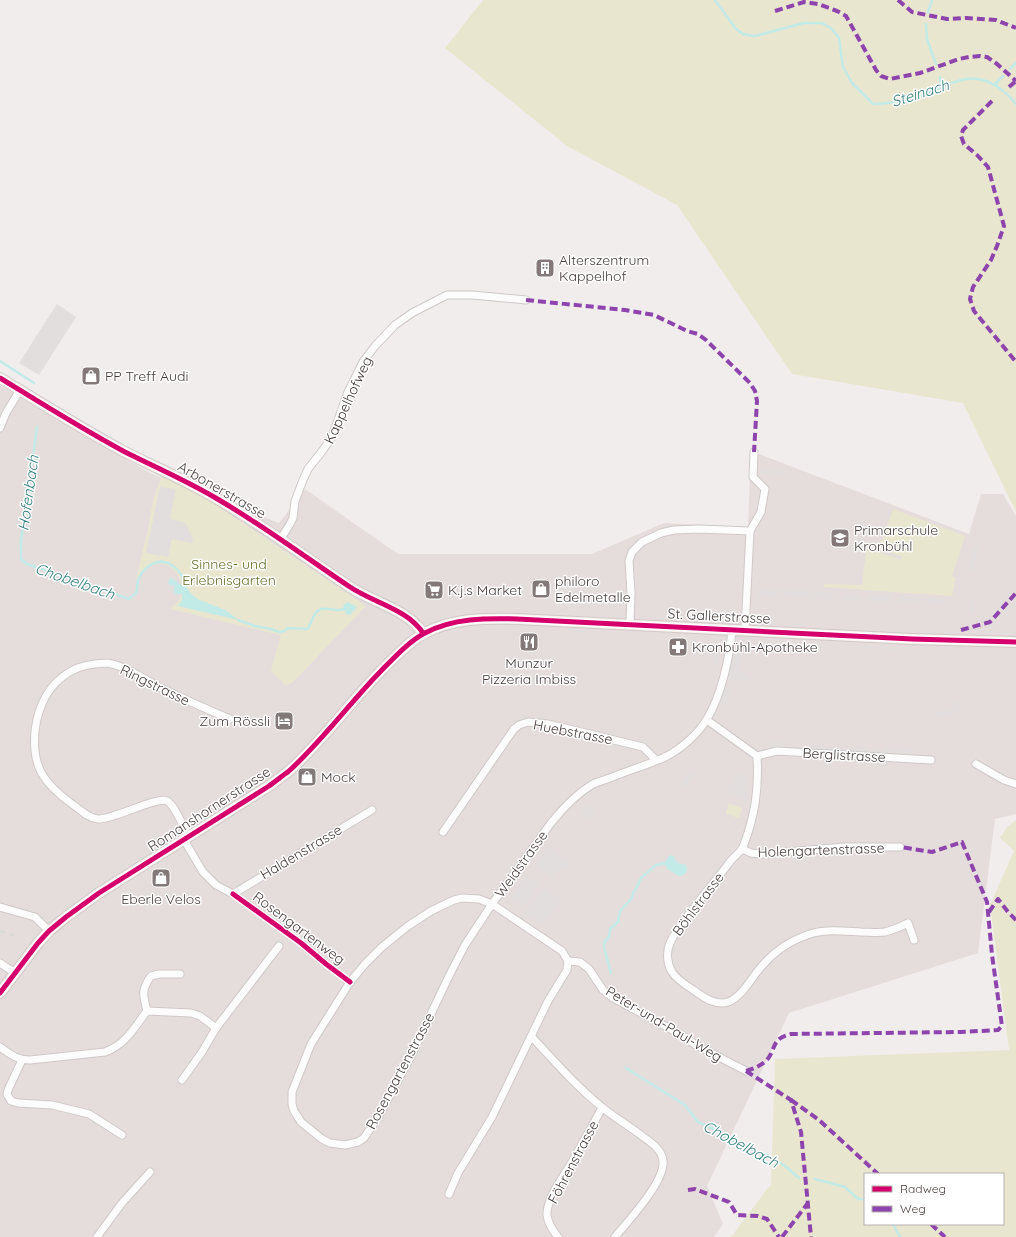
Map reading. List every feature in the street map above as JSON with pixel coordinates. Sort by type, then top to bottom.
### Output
[{"type":"main road","name":"Arbonerstrasse","points":[[0,378],[61,416],[113,445],[213,496],[246,516],[362,595],[412,620],[424,633]]},
{"type":"main road","name":"St. Gallerstrasse","points":[[424,633],[456,622],[484,618],[562,620],[912,639],[1016,642]]},
{"type":"main road","name":"Romanshornerstrasse","points":[[0,993],[49,931],[99,893],[251,798],[289,770],[310,750],[373,679],[395,657],[424,633]]},
{"type":"street","name":"Kappelhofweg","points":[[280,540],[290,524],[295,501],[305,475],[332,437],[348,392],[363,362],[375,346],[396,325],[412,313],[447,295],[472,295],[526,300]]},
{"type":"street","points":[[0,428],[6,413],[20,390]]},
{"type":"street","points":[[745,630],[750,531],[761,512],[765,489],[753,477],[754,452]]},
{"type":"street","points":[[630,624],[631,593],[629,561],[632,552],[642,542],[668,531],[699,529],[750,531]]},
{"type":"street","name":"Weidstrasse","points":[[568,961],[562,951],[492,904],[551,823],[577,795],[594,784],[667,755],[687,742],[707,720],[715,703],[724,672],[731,645],[732,629]]},
{"type":"street","name":"Ringstrasse","points":[[186,839],[176,812],[166,800],[117,815],[98,819],[83,813],[65,799],[45,779],[36,760],[34,737],[38,713],[55,682],[77,668],[106,663],[125,668],[186,700],[230,719]]},
{"type":"street","points":[[707,720],[757,756]]},
{"type":"street","name":"Huebstrasse","points":[[443,832],[514,729],[528,722],[548,724],[643,747],[656,760]]},
{"type":"street","name":"Berglistrasse","points":[[757,756],[777,751],[931,760]]},
{"type":"street","name":"Böhlstrasse","points":[[757,756],[757,792],[755,809],[742,849],[731,859],[674,934],[669,944],[668,959],[671,971],[677,978],[710,1000],[727,1002],[741,992],[758,970],[769,959],[791,942],[803,936],[835,930],[876,933],[885,932],[908,923],[914,940]]},
{"type":"street","points":[[976,764],[1004,780],[1016,784]]},
{"type":"street","name":"Haldenstrasse","points":[[186,839],[203,872],[216,886],[233,894],[372,810]]},
{"type":"street","name":"Holengartenstrasse","points":[[742,849],[751,853],[761,854],[845,847],[900,847]]},
{"type":"street","name":"Rosengartenstrasse","points":[[471,898],[486,901],[492,904],[465,944],[411,1056],[378,1117],[364,1138],[358,1142],[345,1145],[330,1143],[305,1126],[297,1116],[292,1104],[292,1092],[296,1080],[312,1044],[350,982],[365,964],[382,947],[408,926],[431,911],[454,900],[471,898]]},
{"type":"street","points":[[0,907],[35,917],[49,931]]},
{"type":"street","points":[[182,1080],[202,1052],[216,1028],[279,946]]},
{"type":"street","points":[[449,1194],[458,1173],[492,1117],[532,1037],[548,1001],[567,970],[568,961]]},
{"type":"street","name":"Peter-und-Paul-Weg","points":[[568,961],[580,962],[589,968],[603,990],[613,998],[678,1033],[696,1045],[746,1071]]},
{"type":"street","points":[[0,963],[15,973]]},
{"type":"street","points":[[147,1011],[143,996],[145,984],[151,976],[159,974],[180,974]]},
{"type":"street","points":[[147,1011],[191,1013],[200,1016],[216,1028]]},
{"type":"street","points":[[0,1047],[11,1055],[22,1060],[105,1052],[122,1043],[147,1011]]},
{"type":"street","name":"Föhrenstrasse","points":[[532,1037],[569,1078],[602,1108],[659,1150],[663,1161],[663,1168],[660,1178],[615,1237]]},
{"type":"street","points":[[22,1060],[8,1090],[7,1094],[11,1101],[18,1103],[52,1105],[89,1114],[122,1136]]},
{"type":"street","name":"Föhrenstrasse","points":[[558,1237],[548,1222],[547,1214],[549,1206],[556,1190],[602,1108]]},
{"type":"street","points":[[98,1237],[122,1203],[150,1172]]},
{"type":"shaded area","points":[[57,304],[76,317],[39,375],[19,363]]},
{"type":"shaded area","points":[[0,386],[152,474],[279,523],[305,489],[398,554],[592,554],[664,523],[748,527],[751,451],[969,534],[981,494],[1003,494],[1016,516],[1016,814],[995,819],[978,953],[789,1013],[707,1186],[723,1224],[714,1237],[0,1237]]},
{"type":"shaded area","points":[[760,469],[784,470],[784,475],[759,474]]},
{"type":"shaded area","points":[[160,487],[176,489],[170,519],[183,522],[187,525],[193,540],[192,543],[172,539],[168,557],[146,553]]},
{"type":"shaded area","points":[[973,547],[980,547],[972,571],[969,570],[968,575],[966,574]]},
{"type":"shaded area","points":[[760,589],[780,590],[776,597],[755,596]]},
{"type":"shaded area","points":[[783,589],[811,591],[811,598],[782,596]]},
{"type":"shaded area","points":[[817,591],[835,593],[831,600],[812,598]]},
{"type":"shaded area","points":[[845,593],[863,595],[859,601],[840,600]]},
{"type":"shaded area","points":[[872,594],[893,595],[888,603],[866,601]]},
{"type":"shaded area","points":[[901,596],[920,597],[916,603],[897,602]]},
{"type":"shaded area","points":[[928,597],[945,598],[944,605],[927,604]]},
{"type":"shaded area","points":[[970,601],[975,602],[975,614],[969,614]]},
{"type":"shaded area","points":[[842,645],[900,648],[900,650],[842,647]]},
{"type":"shaded area","points":[[714,649],[721,649],[718,666],[712,665]]},
{"type":"shaded area","points":[[735,651],[742,651],[740,673],[750,674],[750,680],[727,680]]},
{"type":"shaded area","points":[[724,686],[731,689],[727,705],[720,702]]},
{"type":"shaded area","points":[[952,701],[958,701],[959,711],[953,710]]},
{"type":"shaded area","points":[[953,710],[954,716],[936,718],[936,712]]},
{"type":"shaded area","points":[[771,741],[785,742],[784,746],[797,746],[800,749],[768,749]]},
{"type":"shaded area","points":[[813,743],[823,744],[822,748],[853,749],[851,752],[810,750]]},
{"type":"shaded area","points":[[857,745],[867,746],[866,750],[884,751],[886,746],[896,747],[894,754],[854,752]]},
{"type":"shaded area","points":[[898,747],[913,748],[910,754],[896,754]]},
{"type":"shaded area","points":[[690,769],[696,773],[686,788],[680,784]]},
{"type":"shaded area","points":[[738,772],[749,779],[746,785],[749,798],[746,803],[727,790]]},
{"type":"shaded area","points":[[588,804],[596,810],[588,822],[580,816]]},
{"type":"shaded area","points":[[549,846],[571,862],[567,868],[556,872],[552,878],[534,865]]},
{"type":"shaded area","points":[[526,875],[540,885],[524,908],[510,899]]},
{"type":"shaded area","points":[[543,887],[562,900],[543,926],[524,913]]},
{"type":"green space","points":[[483,0],[1016,0],[1016,512],[963,403],[792,374],[677,205],[567,146],[445,48]]},
{"type":"green space","name":"Sinnes- und Erlebnisgarten","points":[[162,475],[201,495],[366,606],[293,682],[286,686],[271,671],[281,635],[170,609],[180,599],[182,586],[174,570],[164,564],[154,565],[148,568],[136,580],[153,501]]},
{"type":"green space","points":[[893,509],[965,536],[952,576],[956,578],[952,596],[824,587],[824,584],[862,585],[866,552],[870,549],[901,560],[902,557],[877,547],[882,540]]},
{"type":"green space","points":[[729,803],[742,808],[739,818],[726,814]]},
{"type":"green space","points":[[1016,820],[1016,1237],[731,1237],[771,1184],[775,1059],[1009,1050],[990,905],[1014,851],[1000,838],[1007,827]]},
{"type":"water","points":[[170,578],[186,586],[197,598],[225,610],[239,620],[178,606],[182,600],[182,594],[175,594],[173,589],[175,586],[168,583]]},
{"type":"water","points":[[348,602],[357,607],[350,615],[346,614],[343,605]]},
{"type":"water","points":[[670,855],[674,856],[675,860],[681,864],[686,865],[687,870],[685,874],[680,876],[667,868],[665,863],[666,859]]},
{"type":"waterway","name":"Steinach","points":[[715,0],[736,29],[743,34],[755,36],[804,23],[822,23],[832,29],[839,38],[843,67],[852,83],[873,104],[890,103],[907,99],[966,79],[981,80],[994,85],[1006,93],[1016,104]]},
{"type":"waterway","points":[[928,12],[932,0]]},
{"type":"waterway","points":[[926,24],[927,39],[936,64]]},
{"type":"waterway","points":[[1010,69],[1016,63]]},
{"type":"waterway","points":[[994,85],[1003,76]]},
{"type":"waterway","points":[[940,77],[941,87]]},
{"type":"waterway","name":"Hofenbach","points":[[0,361],[34,383]]},
{"type":"waterway","name":"Chobelbach","points":[[37,427],[21,541],[21,559],[27,564],[129,599],[136,593],[140,575],[147,567],[155,563],[165,562],[176,568],[181,574],[186,587]]},
{"type":"waterway","name":"Chobelbach","points":[[238,620],[280,632],[288,628],[307,629],[315,614],[319,610],[347,609]]},
{"type":"waterway","name":"Chobelbach","points":[[611,973],[604,947],[605,941],[609,937],[610,929],[618,922],[620,911],[632,898],[641,878],[656,865],[667,863]]},
{"type":"waterway","name":"Chobelbach","points":[[626,1068],[685,1105],[698,1122],[716,1130],[727,1138],[768,1155],[785,1166],[799,1178]]},
{"type":"waterway","name":"Chobelbach","points":[[815,1179],[845,1187],[858,1199],[864,1199]]},
{"type":"waterway","name":"Chobelbach","points":[[894,1225],[900,1237]]},
{"type":"railway","points":[[0,931],[18,937]]},
{"type":"marked path","points":[[898,0],[912,12],[947,19],[967,18],[996,20],[1016,28]]},
{"type":"marked path","points":[[775,11],[804,2],[818,4],[846,16],[876,70],[881,76],[890,79],[920,73],[959,59],[980,56],[987,57],[1016,81]]},
{"type":"marked path","points":[[1009,87],[1016,81]]},
{"type":"marked path","points":[[992,101],[963,130],[961,136],[964,144],[988,167],[1004,226],[991,260],[973,287],[970,299],[974,311],[1016,362]]},
{"type":"marked path","points":[[526,300],[625,310],[654,315],[687,331],[698,334],[750,383],[755,391],[757,401],[754,452]]},
{"type":"marked path","points":[[961,630],[990,622],[1016,593]]},
{"type":"marked path","points":[[746,1071],[766,1061],[777,1042],[784,1036],[791,1034],[961,1032],[998,1030],[1002,1026],[992,955],[987,902],[962,842],[932,852],[900,847]]},
{"type":"marked path","points":[[989,912],[998,899],[1016,920]]},
{"type":"marked path","points":[[746,1071],[791,1100],[801,1132],[811,1237]]},
{"type":"marked path","points":[[791,1100],[819,1120],[877,1173]]},
{"type":"marked path","points":[[688,1190],[695,1189],[729,1202],[737,1215],[758,1216],[767,1219],[779,1237]]},
{"type":"marked path","points":[[782,1237],[808,1203]]},
{"type":"marked path","points":[[932,1225],[945,1237]]},
{"type":"cycle path","points":[[0,378],[125,452],[192,485],[231,507],[266,529],[359,593],[399,612],[408,618],[423,633]]},
{"type":"cycle path","points":[[0,993],[49,931],[99,893],[269,786],[289,771],[301,760],[395,657],[419,636],[447,624],[470,620],[505,619],[912,639],[1016,642]]},
{"type":"cycle path","name":"Rosengartenweg","points":[[233,894],[301,943],[350,982]]},
{"type":"place","name":"Alterszentrum Kappelhof","points":[[545,268]]},
{"type":"place","name":"PP Treff Audi","points":[[91,376]]},
{"type":"place","name":"Primarschule Kronbühl","points":[[840,538]]},
{"type":"place","name":"philoro Edelmetalle","points":[[541,589]]},
{"type":"place","name":"K.j.s Market","points":[[434,590]]},
{"type":"place","name":"Munzur Pizzeria Imbiss","points":[[529,642]]},
{"type":"place","name":"Kronbühl-Apotheke","points":[[678,647]]},
{"type":"place","name":"Zum Rössli","points":[[284,721]]},
{"type":"place","name":"Mock","points":[[307,777]]},
{"type":"place","name":"Eberle Velos","points":[[161,878]]}]
